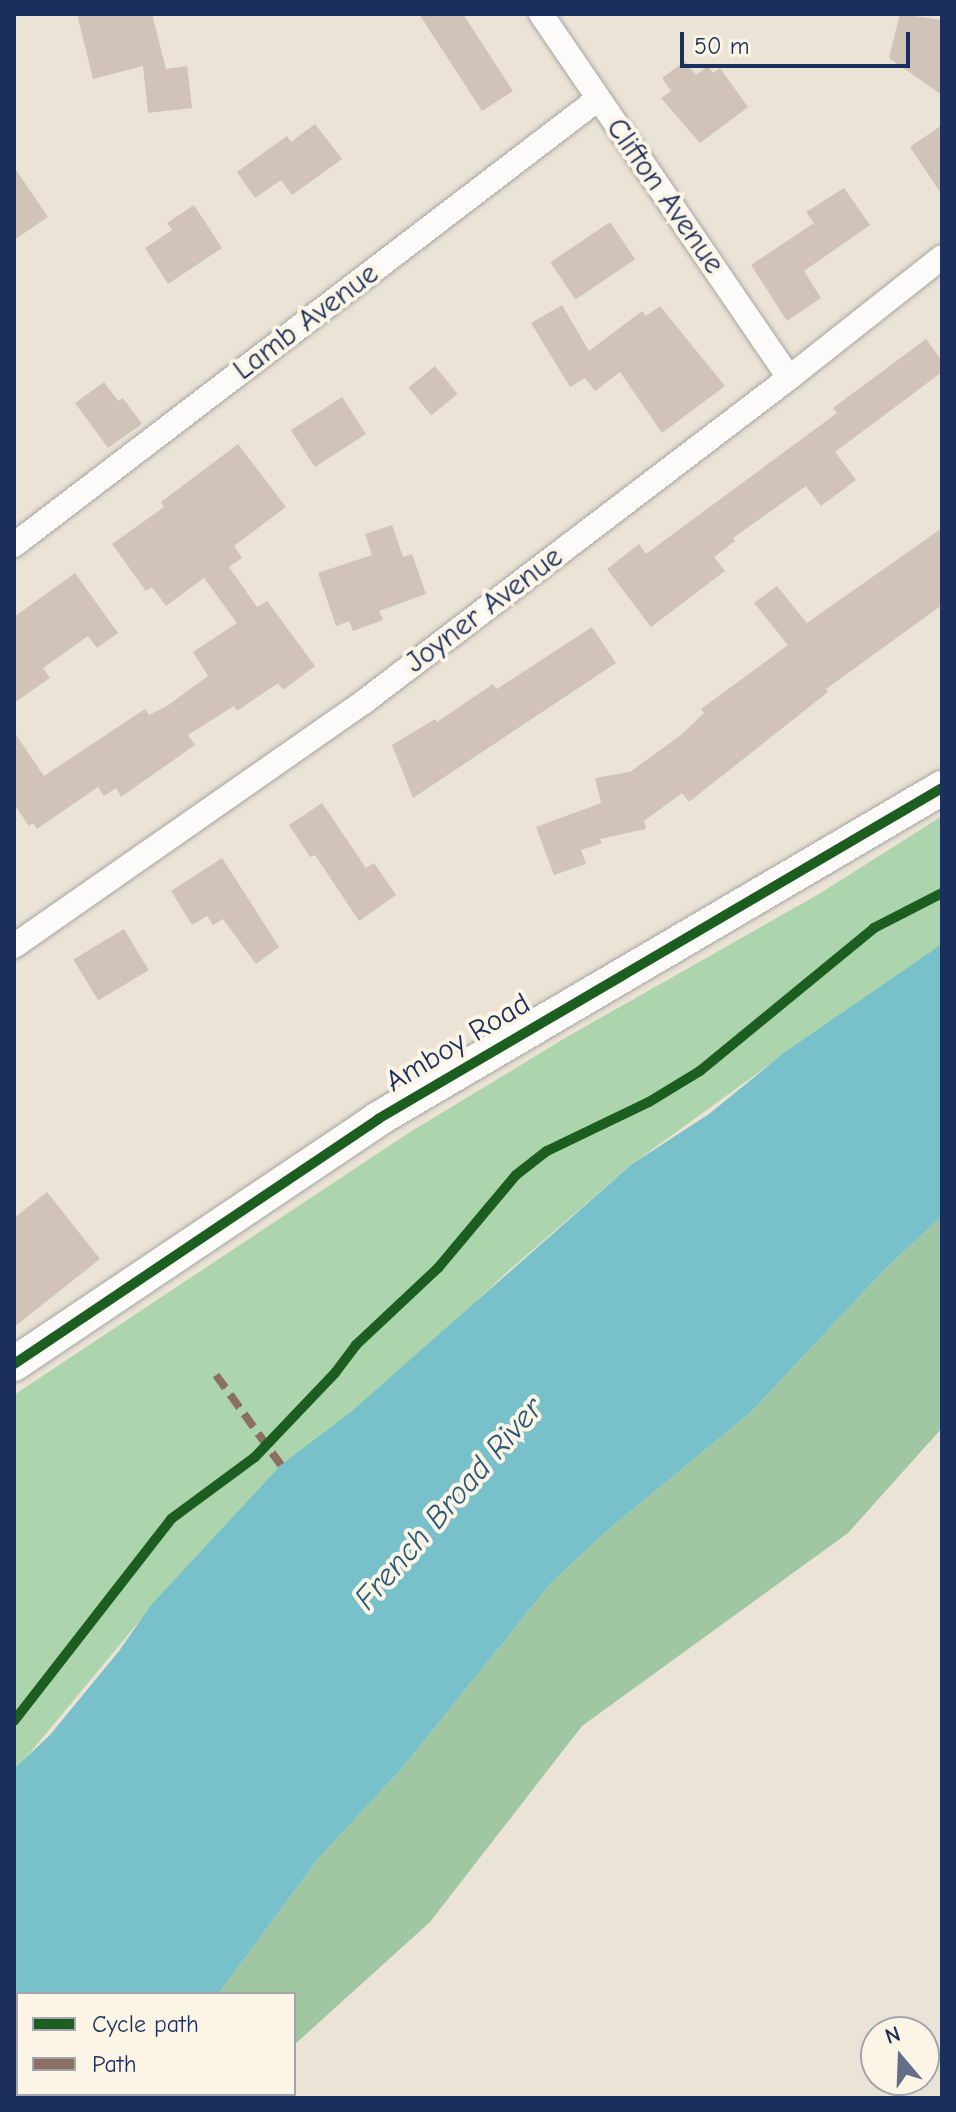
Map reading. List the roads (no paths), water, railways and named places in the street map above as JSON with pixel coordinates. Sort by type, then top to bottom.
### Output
[{"type":"main road","name":"Amboy Road","points":[[14,1364],[378,1119],[942,788]]},
{"type":"street","name":"Clifton Avenue","points":[[541,14],[789,378]]},
{"type":"street","name":"Lamb Avenue","points":[[14,545],[598,99]]},
{"type":"street","name":"Joyner Avenue","points":[[14,946],[365,701],[789,378],[942,257]]},
{"type":"water","name":"French Broad River","points":[[942,944],[942,1216],[887,1267],[750,1413],[610,1528],[551,1583],[403,1767],[318,1859],[219,1992],[16,1992],[16,2096],[137,2096],[135,2098],[14,2098],[14,1769],[50,1735],[119,1651],[151,1605],[281,1465],[352,1411],[632,1164],[709,1114],[785,1052]]}]
